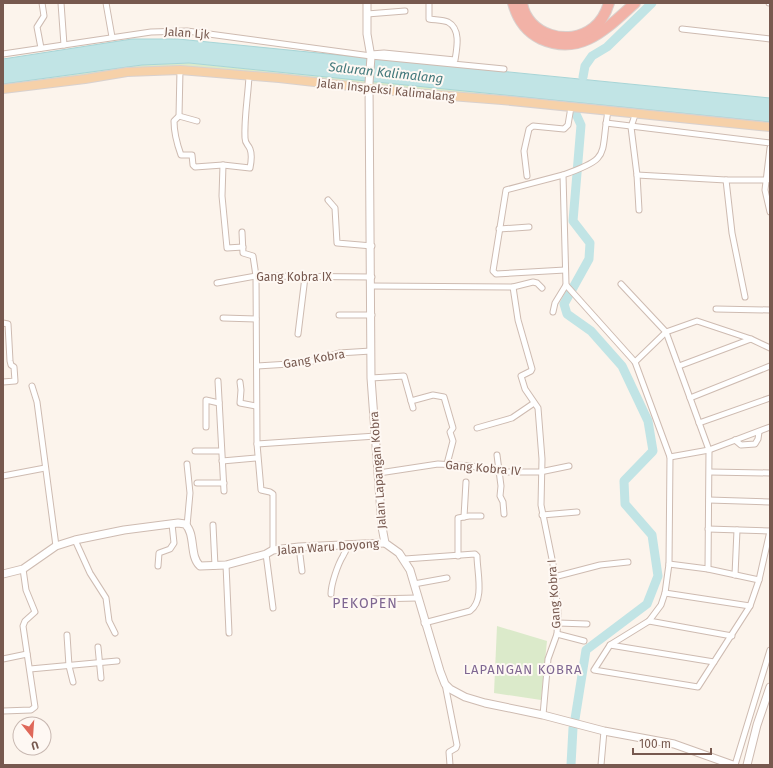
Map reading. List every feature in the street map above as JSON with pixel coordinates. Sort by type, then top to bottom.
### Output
[{"type":"highway","points":[[513,3],[519,19],[529,31],[546,41],[563,45],[581,43],[597,36],[635,3]]},
{"type":"highway","points":[[522,3],[533,24],[542,32],[556,37],[578,36],[593,28],[600,22],[609,3]]},
{"type":"main road","name":"Jalan Inspeksi Kalimalang","points":[[3,89],[85,79],[127,72],[180,70],[369,86],[770,127]]},
{"type":"street","points":[[41,48],[37,27],[44,16],[42,3]]},
{"type":"street","points":[[61,3],[64,45]]},
{"type":"street","points":[[106,3],[112,37]]},
{"type":"street","points":[[371,56],[384,53],[455,60],[458,46],[457,32],[447,22],[429,19],[429,3]]},
{"type":"street","points":[[367,6],[405,11]]},
{"type":"street","name":"Jalan Lapangan Kobra","points":[[367,6],[367,34],[371,56],[369,86],[372,246],[371,378],[382,527],[385,543],[405,560],[445,684]]},
{"type":"street","points":[[682,29],[770,39]]},
{"type":"street","name":"Jalan Ljk","points":[[3,54],[151,32],[187,31],[371,56]]},
{"type":"street","points":[[371,56],[504,69]]},
{"type":"street","points":[[180,70],[179,116],[174,121],[174,136],[179,146],[181,155],[192,155],[194,166],[223,165],[251,167],[250,149],[245,143],[245,117],[249,76]]},
{"type":"street","points":[[527,176],[524,152],[529,129],[534,126],[564,129],[568,125],[571,107]]},
{"type":"street","points":[[565,270],[493,273],[506,190],[564,175],[597,161],[602,153],[608,111]]},
{"type":"street","points":[[635,114],[631,128],[637,175],[639,210]]},
{"type":"street","points":[[179,116],[197,121]]},
{"type":"street","points":[[606,123],[631,128],[770,143]]},
{"type":"street","points":[[770,148],[766,194],[770,212]]},
{"type":"street","points":[[223,165],[222,196],[227,248],[243,247]]},
{"type":"street","points":[[564,175],[565,270],[567,287],[635,362],[670,457],[669,564],[666,593],[661,605],[649,621],[610,645],[594,670],[696,687],[700,685],[750,606],[759,580],[770,531],[708,530]]},
{"type":"street","points":[[637,175],[726,180],[767,180]]},
{"type":"street","points":[[726,180],[732,233],[745,296]]},
{"type":"street","points":[[328,200],[335,208],[337,243],[372,246]]},
{"type":"street","points":[[499,229],[529,227]]},
{"type":"street","points":[[242,232],[243,253],[253,256],[256,276],[257,458],[260,490],[273,494],[270,552],[273,608]]},
{"type":"street","name":"Gang Kobra IX","points":[[217,283],[256,276],[372,277]]},
{"type":"street","points":[[298,334],[305,277]]},
{"type":"street","points":[[372,286],[513,287],[533,282],[538,283],[542,288]]},
{"type":"street","points":[[620,284],[666,332],[709,450],[708,569]]},
{"type":"street","name":"Gang Kobra I","points":[[513,287],[518,320],[532,369],[521,376],[521,378],[525,389],[538,408],[542,459],[540,472],[542,515],[552,554],[558,623],[557,634],[548,659],[543,714]]},
{"type":"street","points":[[553,312],[555,303],[567,287]]},
{"type":"street","points":[[716,309],[770,310]]},
{"type":"street","points":[[339,315],[372,315]]},
{"type":"street","points":[[222,318],[256,319]]},
{"type":"street","points":[[635,362],[666,332],[697,321],[751,339],[770,348]]},
{"type":"street","points":[[3,323],[8,324],[10,361],[11,365],[14,367],[15,381],[3,382]]},
{"type":"street","points":[[679,366],[751,339]]},
{"type":"street","name":"Gang Kobra","points":[[257,366],[306,363],[339,353],[371,351]]},
{"type":"street","points":[[690,398],[770,366]]},
{"type":"street","points":[[371,378],[404,376],[413,408]]},
{"type":"street","points":[[218,382],[224,491]]},
{"type":"street","points":[[240,382],[240,403],[256,406]]},
{"type":"street","points":[[32,386],[37,402],[56,546]]},
{"type":"street","points":[[411,401],[433,395],[444,397],[453,428],[450,432],[453,441],[447,464]]},
{"type":"street","points":[[699,423],[770,398]]},
{"type":"street","points":[[206,427],[206,400],[219,403]]},
{"type":"street","points":[[477,428],[512,418],[534,403]]},
{"type":"street","points":[[670,457],[709,450],[770,427]]},
{"type":"street","points":[[735,440],[741,445],[751,446],[757,442],[758,432]]},
{"type":"street","points":[[257,444],[376,436]]},
{"type":"street","points":[[195,451],[221,451]]},
{"type":"street","points":[[497,455],[504,514]]},
{"type":"street","points":[[222,461],[257,458]]},
{"type":"street","points":[[3,574],[23,569],[56,546],[74,540],[124,530],[178,523],[187,526],[190,494],[187,464]]},
{"type":"street","name":"Gang Kobra IV","points":[[379,473],[447,464],[478,467],[487,470],[540,472],[568,466]]},
{"type":"street","points":[[3,476],[45,468]]},
{"type":"street","points":[[710,472],[770,474]]},
{"type":"street","points":[[464,517],[466,482]]},
{"type":"street","points":[[197,484],[224,483]]},
{"type":"street","points":[[709,500],[770,502]]},
{"type":"street","points":[[542,515],[577,512]]},
{"type":"street","points":[[458,556],[458,518],[481,516]]},
{"type":"street","points":[[158,566],[159,553],[170,549],[174,543],[172,524]]},
{"type":"street","points":[[213,525],[215,566]]},
{"type":"street","name":"Jalan Waru Doyong","points":[[187,526],[198,565],[226,565],[270,552],[299,547],[385,543]]},
{"type":"street","points":[[735,575],[737,530]]},
{"type":"street","points":[[74,540],[90,573],[106,598],[110,621],[115,633]]},
{"type":"street","points":[[331,594],[332,583],[343,556],[347,551],[348,544]]},
{"type":"street","points":[[299,547],[302,571]]},
{"type":"street","points":[[405,560],[475,554],[477,556],[478,601],[474,607],[470,611],[424,622]]},
{"type":"street","points":[[554,577],[600,565],[628,562]]},
{"type":"street","points":[[669,564],[708,569],[759,580]]},
{"type":"street","points":[[226,565],[229,633]]},
{"type":"street","points":[[3,711],[31,710],[34,708],[30,669],[23,626],[25,621],[35,612],[26,590],[23,569]]},
{"type":"street","points":[[414,584],[447,578]]},
{"type":"street","points":[[666,593],[750,606]]},
{"type":"street","points":[[374,599],[418,598]]},
{"type":"street","points":[[649,621],[732,636]]},
{"type":"street","points":[[558,623],[587,624]]},
{"type":"street","points":[[557,634],[584,641]]},
{"type":"street","points":[[67,635],[69,666],[73,682]]},
{"type":"street","points":[[610,645],[714,662]]},
{"type":"street","points":[[98,647],[100,678]]},
{"type":"street","points":[[445,684],[454,692],[475,700],[543,714],[604,731],[674,744],[718,762],[734,765],[770,650]]},
{"type":"street","points":[[3,659],[27,654]]},
{"type":"street","points":[[30,669],[117,661]]},
{"type":"street","points":[[445,684],[457,746],[449,752],[450,765]]},
{"type":"street","points":[[747,765],[757,725],[770,687]]},
{"type":"street","points":[[601,765],[604,731]]},
{"type":"green space","points":[[189,63],[770,121],[770,127],[385,89],[369,83],[353,87],[180,70],[3,89],[3,84],[142,65]]},
{"type":"green space","name":"LAPANGAN KOBRA","points":[[497,626],[547,641],[541,700],[494,693]]},
{"type":"water","name":"Saluran Kalimalang","points":[[132,39],[178,39],[770,98],[770,122],[189,63],[142,65],[3,84],[3,59]]},
{"type":"waterway","points":[[583,77],[585,66],[592,56],[607,47],[652,3]]},
{"type":"waterway","points":[[575,719],[586,650],[647,604],[658,576],[652,535],[625,504],[624,481],[653,451],[648,421],[622,366],[591,331],[567,314],[564,304],[589,259],[590,243],[573,221],[581,125],[576,114]]},
{"type":"waterway","points":[[571,765],[573,728]]},
{"type":"district","name":"PEKOPEN","points":[[365,603]]},
{"type":"district","name":"LAPANGAN KOBRA","points":[[523,669]]}]
